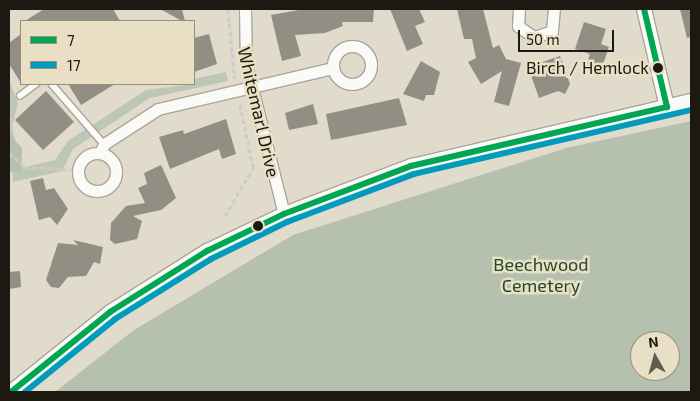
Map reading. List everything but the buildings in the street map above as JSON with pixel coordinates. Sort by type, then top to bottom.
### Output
[{"type":"main road","points":[[10,392],[110,312],[207,251],[284,214],[411,166],[691,101]]},
{"type":"street","name":"Whitemarl Drive","points":[[245,9],[242,39],[284,214]]},
{"type":"street","points":[[519,9],[518,26],[534,38],[552,31],[554,9]]},
{"type":"street","points":[[644,9],[667,107]]},
{"type":"street","points":[[102,149],[114,164],[115,176],[108,187],[97,191],[85,187],[78,170],[83,159],[102,149],[158,109],[253,90],[333,68]]},
{"type":"lane","points":[[20,96],[35,85]]},
{"type":"lane","points":[[53,85],[102,149]]},
{"type":"path","points":[[225,216],[253,168],[237,93],[228,9]]},
{"type":"path","points":[[9,154],[25,167],[78,170]]},
{"type":"green space","points":[[226,72],[228,81],[150,98],[73,149],[62,171],[13,182],[9,79],[18,103],[12,127],[22,168],[55,160],[68,141],[146,90],[195,85],[195,79]]},
{"type":"green space","points":[[9,116],[11,136],[22,148],[21,173],[9,172]]},
{"type":"green space","name":"Beechwood Cemetery","points":[[691,121],[691,392],[55,392],[134,330],[293,235],[566,148]]},
{"type":"transit line","name":"7","points":[[644,9],[667,107]]},
{"type":"transit line","name":"7","points":[[11,392],[110,312],[207,251],[284,214],[411,166],[667,107]]},
{"type":"transit line","name":"17","points":[[25,392],[115,319],[211,259],[287,222],[414,174],[691,110]]},
{"type":"place","name":"Birch / Hemlock","points":[[658,68]]}]
